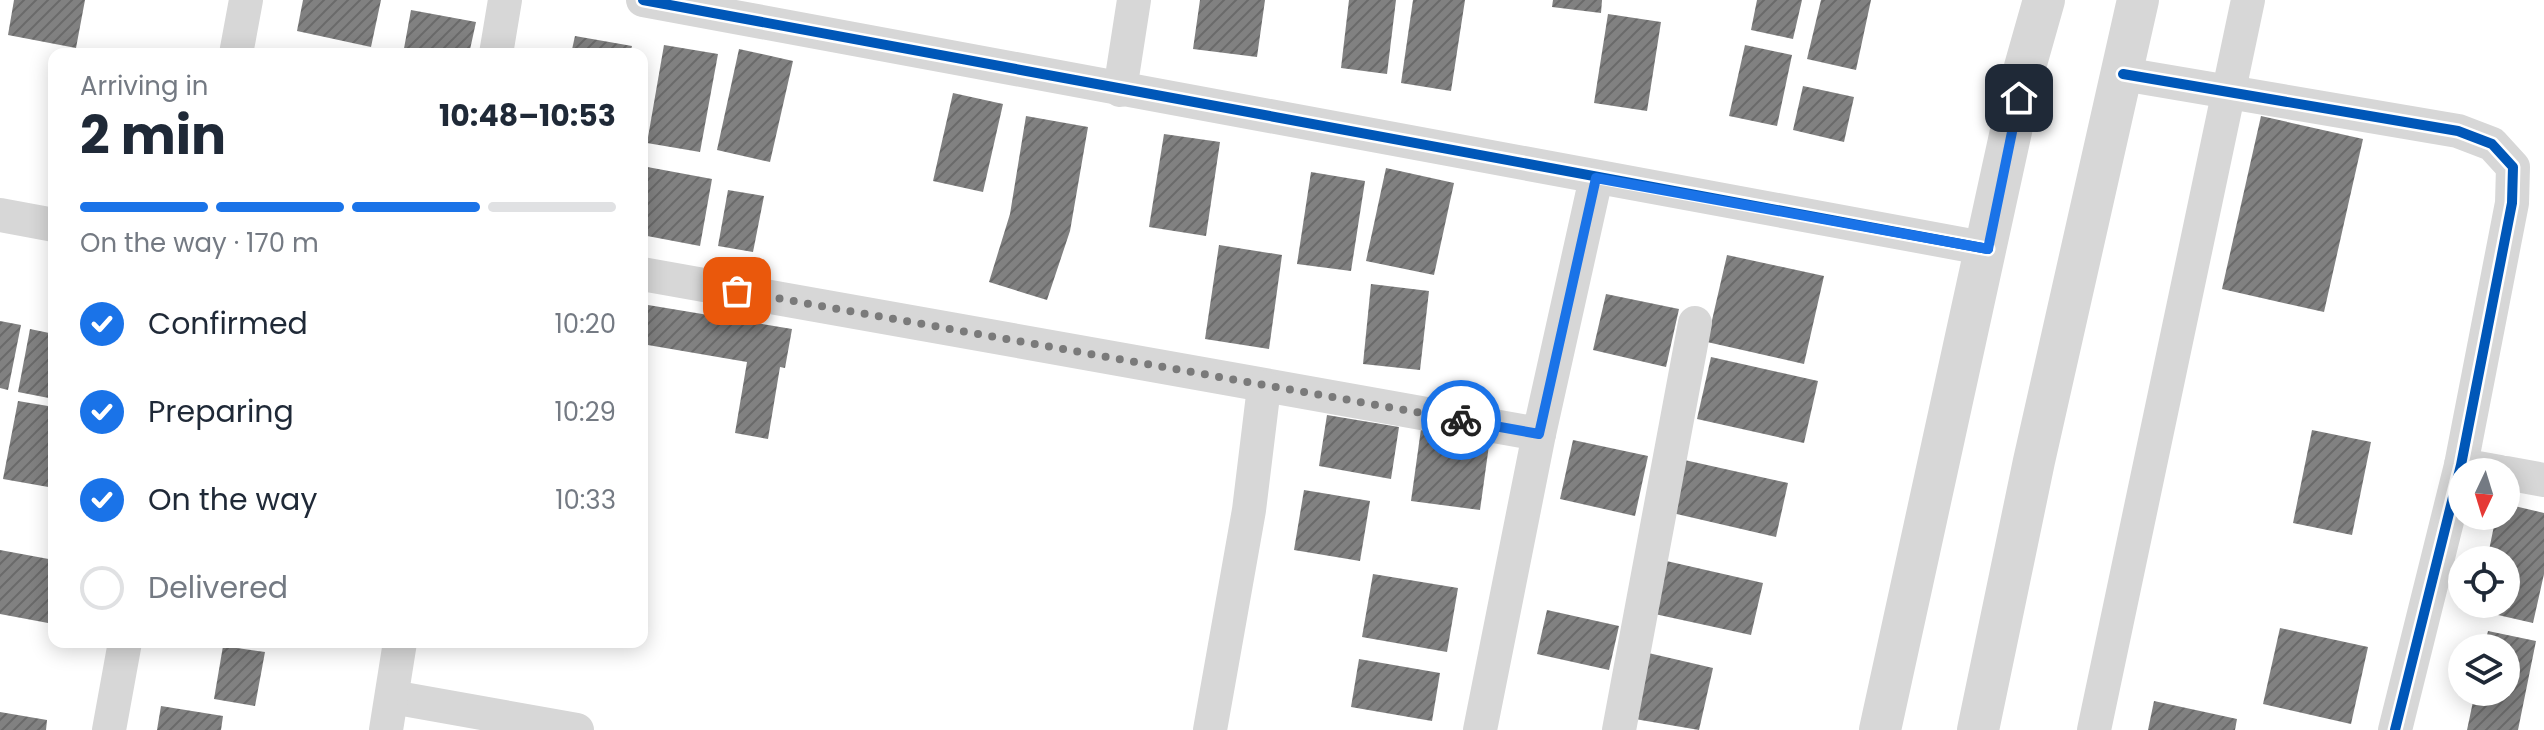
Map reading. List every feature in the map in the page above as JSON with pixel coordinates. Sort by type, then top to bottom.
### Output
[{"type":"street","points":[[237,48],[246,0]]},
{"type":"street","points":[[497,48],[505,0]]},
{"type":"street","points":[[643,0],[1988,249]]},
{"type":"street","points":[[1120,90],[1134,0]]},
{"type":"street","points":[[1880,730],[1988,249],[2025,67],[2044,0]]},
{"type":"street","points":[[1978,730],[2034,461],[2138,0]]},
{"type":"street","points":[[2094,730],[2248,0]]},
{"type":"street","points":[[2123,74],[2458,131],[2492,144],[2513,167],[2512,203],[2462,458]]},
{"type":"street","points":[[1480,730],[1539,434],[1596,178]]},
{"type":"street","points":[[0,215],[48,224]]},
{"type":"street","points":[[648,275],[1539,434]]},
{"type":"street","points":[[1619,730],[1695,323]]},
{"type":"street","points":[[1210,730],[1249,510],[1264,387]]},
{"type":"street","points":[[2520,476],[2544,480]]},
{"type":"street","points":[[2395,730],[2448,517]]},
{"type":"street","points":[[109,730],[124,648]]},
{"type":"street","points":[[386,730],[399,648]]},
{"type":"street","points":[[392,697],[577,730]]},
{"type":"building","points":[[14,0],[85,0],[76,48],[8,35]]},
{"type":"building","points":[[303,0],[381,0],[371,47],[297,31]]},
{"type":"building","points":[[1200,0],[1265,0],[1257,57],[1193,49]]},
{"type":"building","points":[[1349,0],[1396,0],[1387,74],[1341,68]]},
{"type":"building","points":[[1413,0],[1465,0],[1451,91],[1401,83]]},
{"type":"building","points":[[1553,0],[1602,0],[1601,13],[1552,7]]},
{"type":"building","points":[[1757,0],[1802,0],[1793,39],[1751,30]]},
{"type":"building","points":[[1821,0],[1871,0],[1856,70],[1807,59]]},
{"type":"building","points":[[411,10],[476,22],[470,48],[404,48]]},
{"type":"building","points":[[1608,14],[1661,22],[1647,111],[1594,103]]},
{"type":"building","points":[[575,36],[632,46],[632,48],[572,48]]},
{"type":"building","points":[[664,45],[718,54],[700,152],[648,143]]},
{"type":"building","points":[[1745,45],[1792,55],[1777,126],[1729,116]]},
{"type":"building","points":[[739,49],[793,61],[770,162],[717,150]]},
{"type":"building","points":[[1803,86],[1854,97],[1844,142],[1793,130]]},
{"type":"building","points":[[953,93],[1003,104],[983,192],[933,181]]},
{"type":"building","points":[[1026,116],[1088,127],[1070,231],[1047,300],[989,282],[1010,214]]},
{"type":"building","points":[[2261,116],[2363,139],[2324,312],[2222,289]]},
{"type":"building","points":[[1164,134],[1220,142],[1206,236],[1149,227]]},
{"type":"building","points":[[648,167],[712,179],[700,246],[648,236]]},
{"type":"building","points":[[1386,168],[1454,183],[1434,275],[1366,261]]},
{"type":"building","points":[[1311,172],[1365,181],[1351,271],[1297,264]]},
{"type":"building","points":[[728,190],[764,196],[753,252],[718,246]]},
{"type":"building","points":[[1219,245],[1282,255],[1269,349],[1205,339]]},
{"type":"building","points":[[1727,255],[1824,276],[1804,364],[1707,342]]},
{"type":"building","points":[[1371,284],[1429,291],[1420,370],[1363,364]]},
{"type":"building","points":[[1606,294],[1679,309],[1666,367],[1593,350]]},
{"type":"building","points":[[648,305],[792,329],[785,368],[780,367],[768,439],[735,433],[747,362],[648,345]]},
{"type":"building","points":[[0,321],[21,325],[8,390],[0,388]]},
{"type":"building","points":[[30,329],[48,333],[48,398],[18,392]]},
{"type":"building","points":[[1711,357],[1818,381],[1804,443],[1697,419]]},
{"type":"building","points":[[18,401],[48,406],[48,487],[3,479]]},
{"type":"building","points":[[1327,415],[1399,427],[1391,479],[1319,466]]},
{"type":"building","points":[[1421,429],[1490,438],[1480,510],[1411,501]]},
{"type":"building","points":[[2312,430],[2371,442],[2352,535],[2293,523]]},
{"type":"building","points":[[1573,440],[1648,456],[1635,516],[1560,499]]},
{"type":"building","points":[[1680,459],[1788,483],[1776,537],[1668,512]]},
{"type":"building","points":[[1304,490],[1370,501],[1360,561],[1294,550]]},
{"type":"building","points":[[2520,507],[2544,513],[2544,574],[2533,623],[2511,618],[2520,618],[2520,546],[2490,546],[2493,530],[2520,530]]},
{"type":"building","points":[[0,550],[48,559],[48,623],[0,614]]},
{"type":"building","points":[[1662,560],[1763,583],[1751,635],[1650,613]]},
{"type":"building","points":[[1373,574],[1458,588],[1447,652],[1362,637]]},
{"type":"building","points":[[1547,610],[1619,626],[1609,670],[1537,654]]},
{"type":"building","points":[[2280,628],[2368,647],[2351,724],[2263,704]]},
{"type":"building","points":[[2520,638],[2536,641],[2518,730],[2467,730],[2472,706],[2520,706]]},
{"type":"building","points":[[223,648],[265,652],[255,706],[214,699]]},
{"type":"building","points":[[1644,652],[1713,668],[1699,730],[1629,718]]},
{"type":"building","points":[[1359,659],[1440,673],[1432,721],[1351,707]]},
{"type":"building","points":[[2154,701],[2237,719],[2235,730],[2148,730]]},
{"type":"building","points":[[161,706],[223,716],[221,730],[157,730]]},
{"type":"building","points":[[0,712],[47,720],[46,730],[0,730]]},
{"type":"cycle path","points":[[643,0],[1988,249]]},
{"type":"cycle path","points":[[2123,74],[2458,131],[2492,144],[2513,167],[2512,203],[2461,465],[2395,730]]},
{"type":"way so far","points":[[737,291],[1461,420]]},
{"type":"route","points":[[1461,420],[1539,434],[1596,178],[1988,249],[2019,98]]}]
